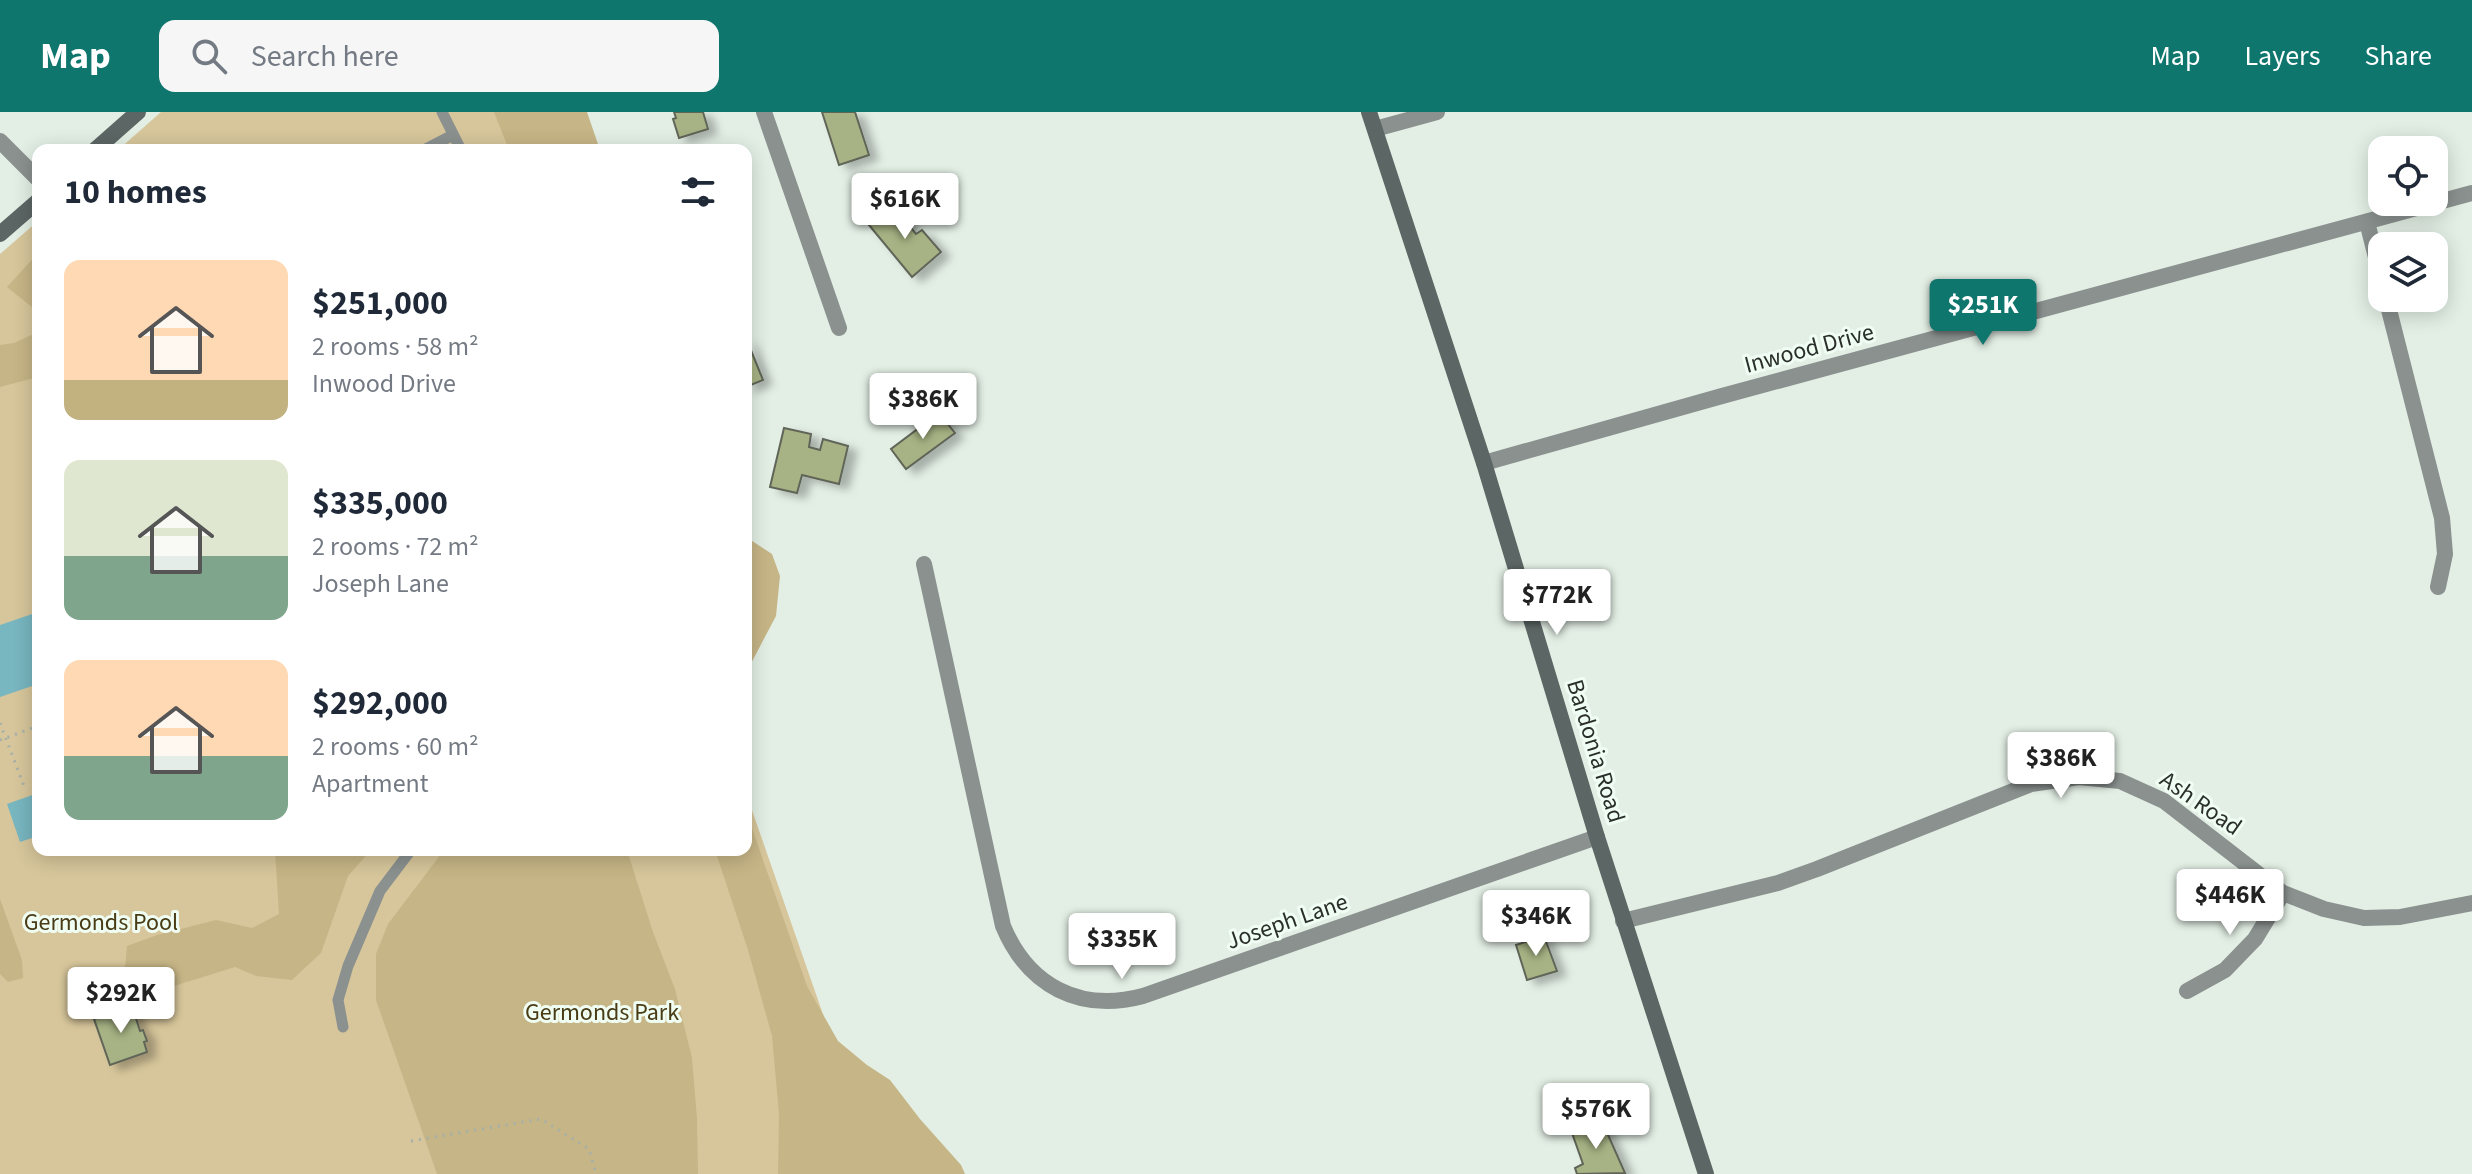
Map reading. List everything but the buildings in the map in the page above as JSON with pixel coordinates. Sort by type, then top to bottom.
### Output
[{"type":"street","points":[[102,144],[138,112]]},
{"type":"street","points":[[764,112],[839,328]]},
{"type":"street","name":"Bardonia Road","points":[[1369,112],[1484,463],[1623,921],[1706,1174]]},
{"type":"street","points":[[1375,129],[1437,112]]},
{"type":"street","points":[[0,141],[32,173]]},
{"type":"street","name":"Inwood Drive","points":[[1484,463],[2472,193]]},
{"type":"street","points":[[0,234],[32,206]]},
{"type":"street","points":[[2367,222],[2370,232]]},
{"type":"street","points":[[2390,312],[2442,518],[2445,554],[2438,587]]},
{"type":"street","name":"Joseph Lane","points":[[924,564],[1003,926],[1024,964],[1046,983],[1063,992],[1102,1002],[1143,996],[1597,837]]},
{"type":"street","name":"Ash Road","points":[[1623,921],[1778,883],[2031,784],[2079,777],[2120,781],[2164,801],[2283,893],[2324,909],[2364,918],[2400,917],[2472,903]]},
{"type":"street","points":[[2187,991],[2225,970],[2255,939],[2283,893]]},
{"type":"lane","points":[[442,112],[458,144]]},
{"type":"lane","points":[[436,144],[453,135]]},
{"type":"lane","points":[[343,1027],[338,1000],[348,966],[380,891],[406,856]]},
{"type":"path","points":[[0,723],[24,786]]},
{"type":"path","points":[[0,740],[32,728]]},
{"type":"path","points":[[411,1141],[541,1119],[589,1149],[596,1174]]},
{"type":"green space","points":[[161,112],[509,112],[520,144],[125,144]]},
{"type":"green space","points":[[494,112],[587,112],[598,144],[507,144]]},
{"type":"green space","name":"Germonds Park","points":[[32,226],[32,856],[752,856],[752,810],[865,1135],[779,1165],[778,1174],[0,1174],[0,254]]},
{"type":"green space","points":[[32,260],[32,307],[7,287]]},
{"type":"green space","points":[[32,335],[32,379],[0,387],[0,345]]},
{"type":"green space","points":[[752,541],[772,554],[780,576],[776,616],[752,662]]},
{"type":"green space","points":[[752,828],[807,986],[838,1041],[890,1080],[961,1165],[965,1174],[778,1174],[779,1114],[772,1036],[717,856],[752,856]]},
{"type":"green space","points":[[275,856],[366,856],[348,876],[321,953],[292,980],[256,976],[235,967],[142,996],[124,979],[127,946],[216,920],[252,928],[279,914]]},
{"type":"green space","points":[[439,856],[629,856],[675,989],[692,1058],[698,1174],[437,1174],[376,1000],[376,954],[388,924]]},
{"type":"green space","points":[[0,899],[22,960],[23,978],[8,982],[0,974]]},
{"type":"water","points":[[32,614],[32,686],[0,697],[0,625]]},
{"type":"water","points":[[32,795],[32,838],[20,842],[7,804]]},
{"type":"park label","name":"Germonds Pool","points":[[101,922]]}]
